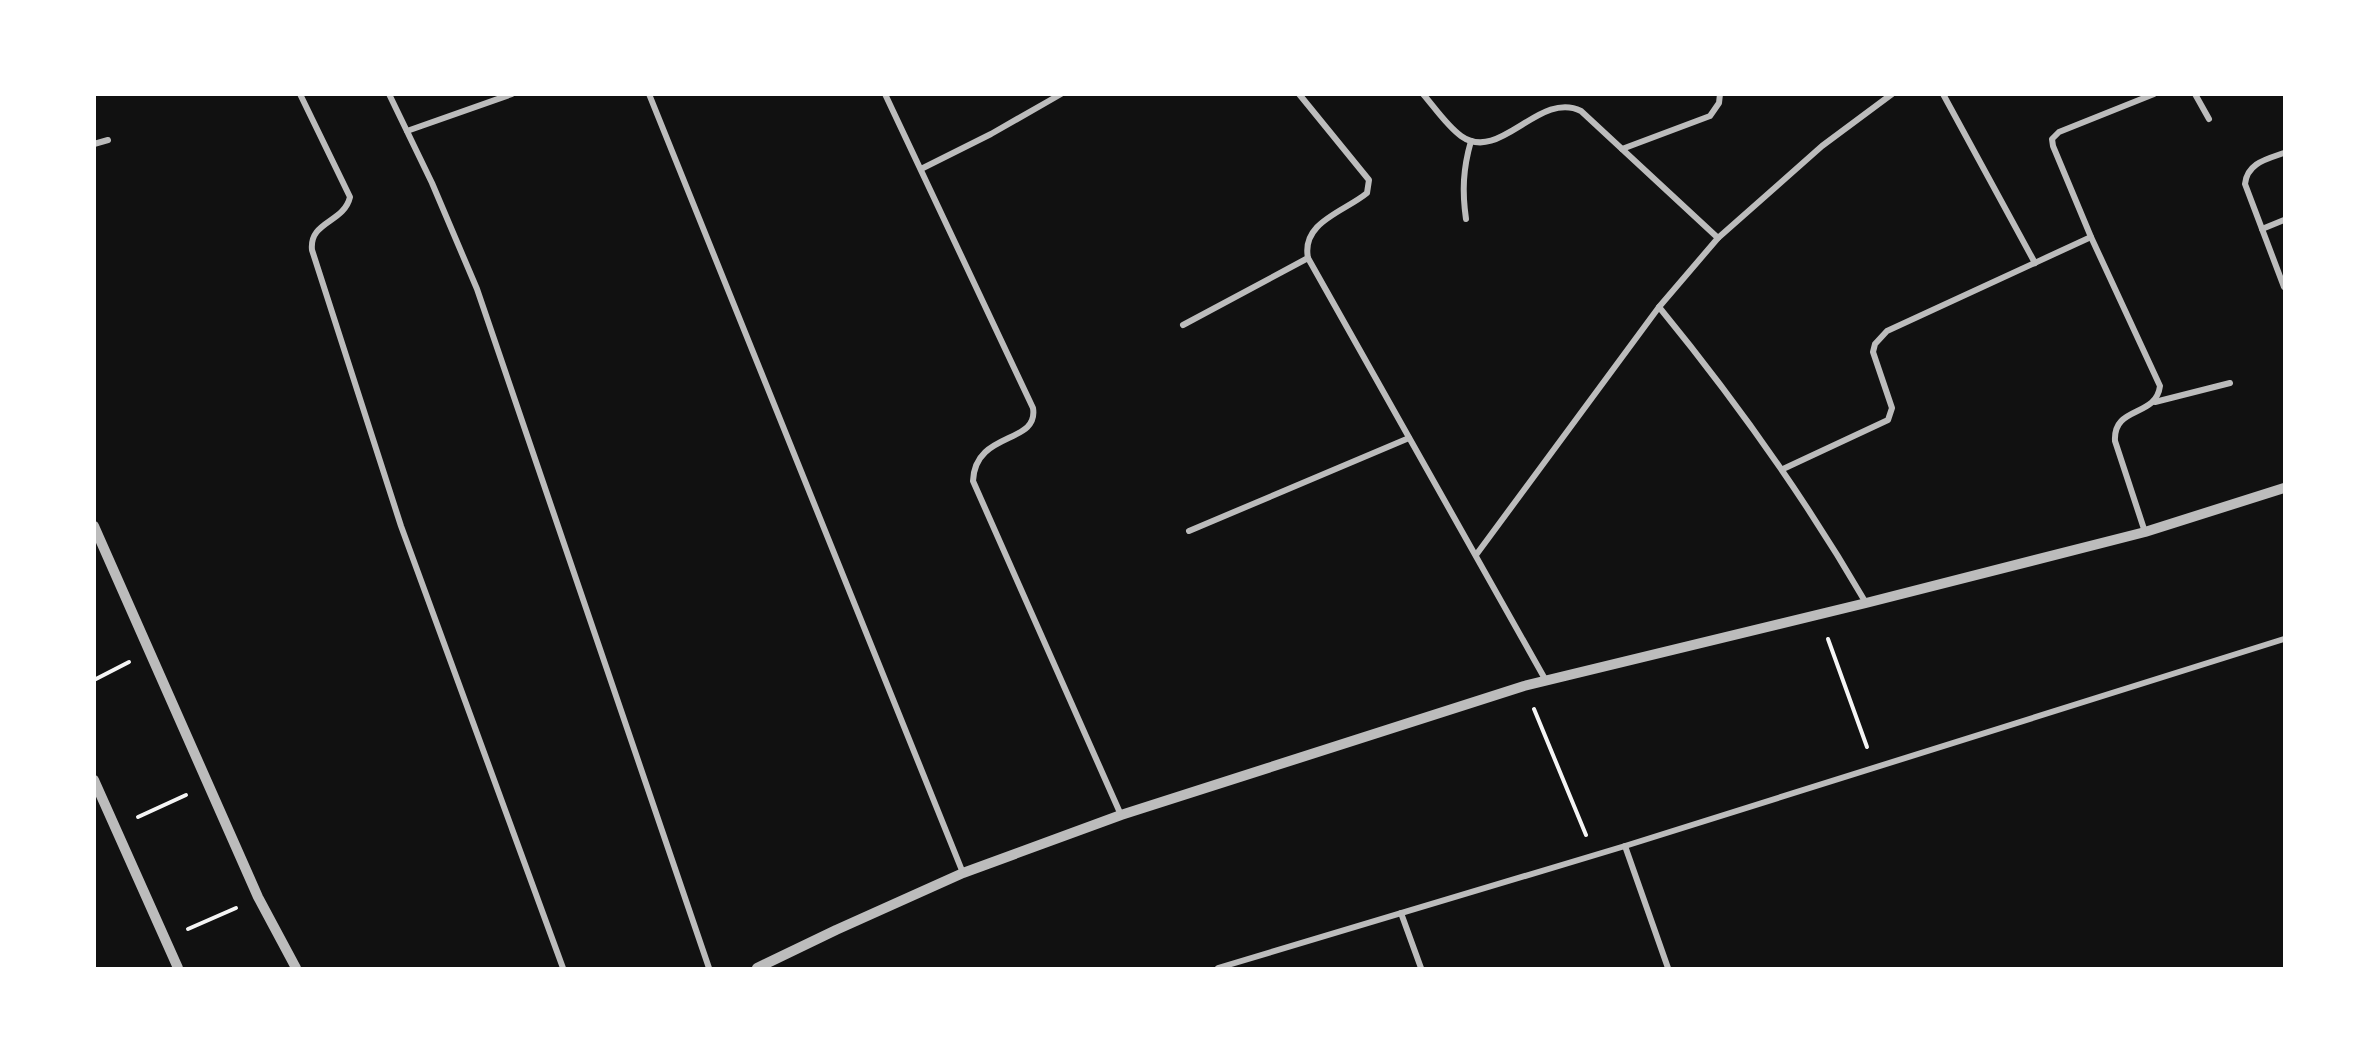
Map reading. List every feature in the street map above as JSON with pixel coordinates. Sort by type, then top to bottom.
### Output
[{"type":"street","points":[[300,94],[350,197],[348,206],[343,212],[314,233],[311,242],[312,250],[401,526],[563,969]]},
{"type":"street","points":[[389,94],[477,289],[709,969]]},
{"type":"street","points":[[407,131],[512,94]]},
{"type":"street","points":[[649,94],[963,873]]},
{"type":"street","points":[[885,94],[1033,408],[1034,415],[1027,428],[988,449],[979,457],[973,469],[973,481],[1121,815]]},
{"type":"street","points":[[921,169],[991,134],[1061,94]]},
{"type":"street","points":[[1299,94],[1369,180],[1367,193],[1317,226],[1306,246],[1308,258],[1545,679]]},
{"type":"street","points":[[1424,94],[1460,135],[1471,141],[1483,142],[1494,140],[1551,108],[1572,106],[1581,111],[1718,238]]},
{"type":"street","points":[[1622,149],[1710,116],[1719,103],[1720,94]]},
{"type":"street","points":[[1476,555],[1659,307],[1718,238],[1822,146],[1892,94]]},
{"type":"street","points":[[1943,94],[2035,263]]},
{"type":"street","points":[[2154,94],[2059,132],[2052,139],[2052,146],[2091,237],[2157,378],[2160,386],[2159,395],[2154,402]]},
{"type":"street","points":[[2195,94],[2209,119]]},
{"type":"street","points":[[94,144],[108,140]]},
{"type":"street","points":[[1466,219],[1462,193],[1464,166],[1471,141]]},
{"type":"street","points":[[2284,153],[2256,164],[2246,176],[2247,192],[2284,287]]},
{"type":"street","points":[[2262,229],[2284,220]]},
{"type":"street","points":[[1783,469],[1888,420],[1892,408],[1873,352],[1875,344],[1887,331],[2091,237]]},
{"type":"street","points":[[1183,325],[1308,258]]},
{"type":"street","points":[[1659,307],[1743,413],[1783,469],[1825,533],[1866,603]]},
{"type":"street","points":[[2145,532],[2115,441],[2115,430],[2128,415],[2154,402],[2230,383]]},
{"type":"street","points":[[1189,531],[1409,438]]},
{"type":"street","points":[[757,969],[836,930],[963,873],[1121,815],[1545,679],[1819,615],[2145,532],[2284,488]]},
{"type":"street","points":[[94,526],[258,897],[296,969]]},
{"type":"street","points":[[1218,969],[1625,846],[2284,639]]},
{"type":"street","points":[[94,780],[178,969]]},
{"type":"street","points":[[1625,846],[1668,969]]},
{"type":"street","points":[[1401,914],[1421,969]]},
{"type":"path","points":[[1819,615],[1875,768]]},
{"type":"path","points":[[94,680],[150,651]]},
{"type":"path","points":[[1524,686],[1595,855]]},
{"type":"path","points":[[115,827],[208,784]]},
{"type":"path","points":[[165,940],[258,897]]}]
